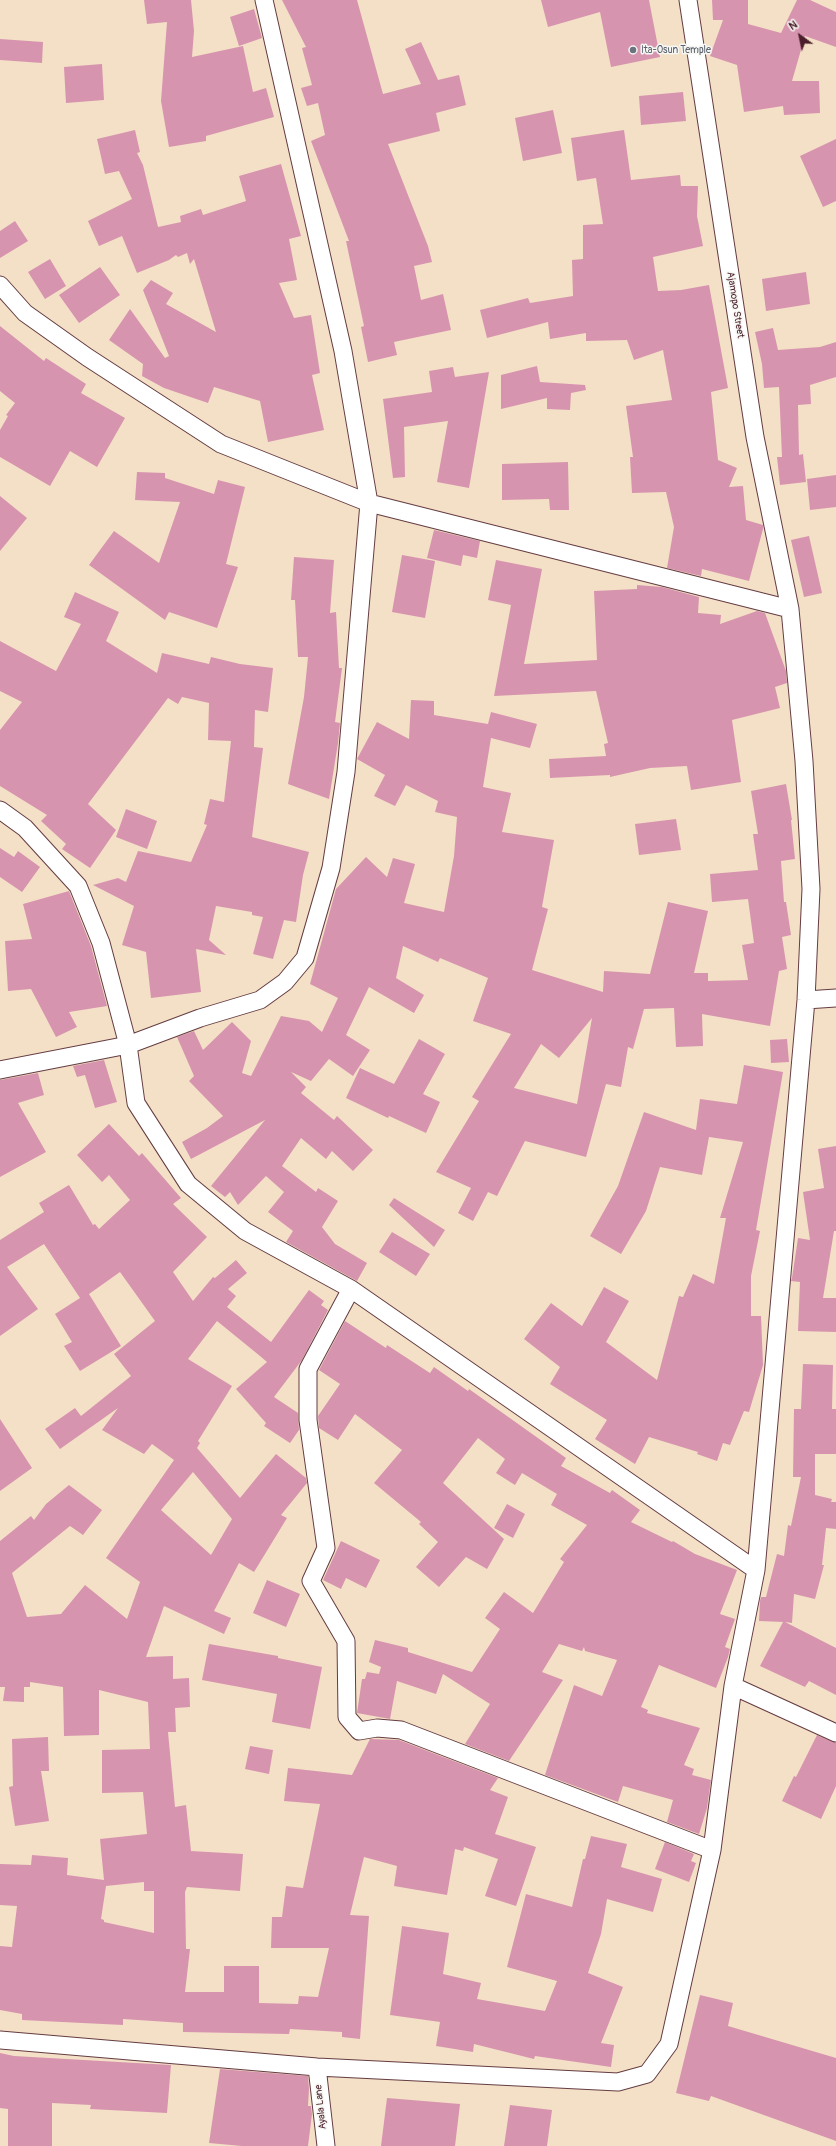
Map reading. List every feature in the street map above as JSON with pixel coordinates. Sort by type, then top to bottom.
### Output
[{"type":"street","points":[[0,1070],[128,1045],[200,1018],[260,1000],[285,982],[305,958],[331,868],[346,772],[369,503],[343,351],[264,0]]},
{"type":"street","name":"Ajamopo Street","points":[[0,2040],[317,2068],[618,2082],[647,2074],[670,2044],[712,1850],[733,1686],[756,1570],[806,1000],[811,890],[804,761],[790,609],[755,437],[688,0]]},
{"type":"street","points":[[0,285],[25,313],[87,357],[221,444],[369,503],[790,609]]},
{"type":"street","points":[[0,810],[25,828],[78,886],[101,943],[128,1045],[136,1103],[188,1184],[245,1231],[351,1289],[756,1570]]},
{"type":"street","points":[[806,1000],[836,998]]},
{"type":"street","points":[[351,1289],[308,1369],[308,1420],[326,1548],[311,1581],[346,1641],[347,1717],[359,1731],[377,1728],[401,1730],[712,1850]]},
{"type":"street","points":[[733,1686],[836,1733]]},
{"type":"street","name":"Ayala Lane","points":[[317,2068],[326,2146]]},
{"type":"building","points":[[144,0],[191,0],[194,31],[192,57],[243,46],[253,92],[266,88],[274,117],[206,136],[206,141],[169,147],[161,101],[167,22],[147,24]]},
{"type":"building","points":[[282,0],[357,0],[383,94],[421,84],[405,49],[421,42],[438,80],[459,75],[466,105],[436,113],[440,131],[388,144],[428,246],[432,262],[414,266],[421,300],[443,294],[451,330],[394,342],[397,355],[368,362],[361,327],[364,326],[346,241],[349,241],[311,141],[325,135],[318,103],[307,106],[301,88],[312,85],[302,48],[306,47]]},
{"type":"building","points":[[541,0],[649,0],[660,57],[611,67],[600,12],[548,27]]},
{"type":"building","points":[[712,0],[748,0],[748,24],[781,33],[797,0],[810,0],[836,12],[836,47],[805,36],[792,81],[819,81],[820,113],[784,115],[783,106],[744,112],[737,65],[710,56],[723,20],[713,20]]},
{"type":"building","points":[[254,9],[262,38],[239,46],[230,17]]},
{"type":"building","points":[[0,39],[43,42],[42,63],[0,60]]},
{"type":"building","points":[[102,64],[104,100],[66,103],[64,67]]},
{"type":"building","points":[[683,92],[686,121],[641,125],[639,96]]},
{"type":"building","points":[[553,110],[562,153],[523,161],[515,118]]},
{"type":"building","points":[[135,130],[140,152],[137,153],[143,165],[158,227],[181,222],[180,216],[201,209],[203,215],[246,201],[239,176],[281,164],[301,236],[289,239],[297,280],[279,283],[294,318],[311,315],[320,373],[312,375],[324,430],[268,442],[260,401],[214,387],[208,403],[164,388],[142,376],[143,364],[109,340],[130,309],[165,358],[169,356],[143,290],[151,280],[173,293],[166,304],[216,332],[194,259],[190,264],[187,253],[178,257],[176,255],[169,260],[137,273],[122,236],[99,246],[88,221],[132,199],[119,171],[105,174],[97,139]]},
{"type":"building","points":[[624,130],[631,180],[680,175],[681,186],[698,186],[697,216],[703,246],[653,257],[658,291],[681,290],[709,285],[728,388],[711,392],[718,460],[737,468],[729,487],[743,486],[746,520],[763,525],[749,581],[702,569],[701,576],[667,568],[674,527],[666,492],[632,493],[630,457],[633,457],[626,406],[672,400],[663,350],[634,360],[627,340],[586,341],[586,333],[550,339],[548,322],[487,338],[480,310],[528,298],[530,303],[573,296],[572,260],[583,259],[583,225],[603,224],[596,178],[577,181],[571,138]]},
{"type":"building","points":[[836,139],[836,201],[823,207],[800,156]]},
{"type":"building","points":[[15,221],[28,241],[0,258],[0,231]]},
{"type":"building","points":[[50,259],[66,286],[45,299],[28,272]]},
{"type":"building","points":[[100,267],[120,295],[79,323],[59,295]]},
{"type":"building","points":[[806,272],[810,304],[766,311],[762,279]]},
{"type":"building","points":[[0,326],[44,361],[46,358],[86,384],[81,393],[125,418],[97,467],[70,451],[50,486],[0,457],[0,430],[8,416],[6,415],[15,403],[0,391]]},
{"type":"building","points":[[773,328],[778,350],[820,347],[836,342],[836,377],[810,385],[811,404],[798,405],[799,455],[803,454],[806,482],[780,485],[777,457],[782,457],[779,387],[764,388],[762,364],[755,332]]},
{"type":"building","points":[[537,366],[540,382],[585,385],[586,390],[571,393],[570,410],[547,409],[547,398],[501,409],[501,375]]},
{"type":"building","points":[[453,367],[455,377],[489,372],[469,488],[437,482],[448,421],[404,427],[405,477],[393,478],[383,399],[432,392],[429,371]]},
{"type":"building","points":[[568,462],[569,510],[550,510],[549,499],[502,500],[502,464]]},
{"type":"building","points":[[137,472],[165,473],[165,478],[214,494],[218,480],[245,487],[226,564],[238,567],[217,628],[169,612],[165,620],[89,565],[114,531],[159,563],[180,502],[135,500]]},
{"type":"building","points":[[836,475],[836,507],[810,510],[807,479]]},
{"type":"building","points":[[0,496],[27,518],[0,551]]},
{"type":"building","points":[[434,530],[480,541],[477,558],[463,555],[461,566],[427,558]]},
{"type":"building","points":[[809,536],[822,593],[804,597],[791,540]]},
{"type":"building","points":[[402,555],[435,561],[425,618],[392,612]]},
{"type":"building","points":[[294,557],[334,560],[330,613],[336,612],[339,668],[342,668],[335,722],[340,723],[329,799],[288,784],[304,697],[308,657],[298,657],[295,600],[291,600]]},
{"type":"building","points":[[496,560],[542,569],[524,664],[597,660],[594,591],[637,589],[637,585],[662,587],[699,597],[698,613],[721,615],[720,624],[757,611],[765,613],[786,671],[787,683],[775,687],[780,708],[732,720],[741,782],[691,790],[687,766],[650,768],[610,777],[610,775],[550,778],[549,759],[606,756],[604,744],[608,743],[596,691],[494,696],[511,605],[488,600]]},
{"type":"building","points":[[75,592],[119,612],[106,641],[157,673],[162,653],[209,664],[211,657],[240,664],[273,668],[268,712],[255,710],[254,747],[263,748],[252,837],[309,852],[303,875],[296,922],[284,920],[273,959],[253,954],[263,917],[252,915],[252,912],[216,906],[209,940],[226,955],[196,949],[201,992],[151,998],[146,952],[122,945],[134,906],[93,885],[118,878],[126,882],[138,851],[191,862],[207,825],[204,824],[210,799],[224,802],[231,741],[208,740],[209,703],[182,697],[178,704],[168,698],[88,804],[116,830],[90,868],[62,849],[66,844],[41,821],[47,815],[0,786],[0,730],[22,702],[0,691],[0,641],[56,671],[81,624],[64,617]]},
{"type":"building","points":[[411,700],[434,701],[434,715],[488,724],[491,712],[537,724],[530,748],[491,738],[483,787],[511,793],[502,832],[554,840],[542,907],[548,909],[532,970],[603,992],[604,971],[650,974],[668,902],[708,911],[694,973],[708,973],[708,981],[748,980],[742,945],[754,943],[748,899],[712,902],[710,874],[758,870],[753,834],[758,834],[751,791],[786,784],[792,820],[795,859],[781,861],[784,902],[786,902],[791,935],[782,937],[787,969],[779,971],[770,1026],[702,1014],[703,1046],[676,1047],[674,1008],[644,1009],[633,1049],[628,1047],[621,1087],[606,1084],[586,1157],[525,1141],[497,1196],[488,1192],[473,1221],[458,1213],[471,1188],[436,1172],[479,1101],[472,1097],[511,1034],[473,1021],[488,978],[440,958],[438,962],[403,946],[396,978],[424,995],[414,1013],[369,987],[346,1035],[370,1050],[353,1076],[329,1059],[311,1081],[291,1072],[306,1087],[301,1093],[334,1120],[337,1116],[373,1150],[353,1171],[332,1151],[326,1159],[301,1138],[282,1166],[316,1192],[318,1188],[338,1201],[322,1227],[335,1244],[367,1263],[357,1281],[286,1242],[293,1231],[268,1212],[284,1192],[266,1176],[238,1205],[230,1192],[225,1197],[211,1186],[265,1120],[191,1159],[182,1142],[207,1128],[223,1116],[189,1081],[194,1076],[177,1037],[194,1031],[203,1050],[232,1022],[251,1041],[242,1073],[251,1076],[281,1016],[309,1021],[322,1032],[338,998],[310,984],[336,889],[366,857],[387,877],[393,858],[415,864],[404,903],[444,912],[454,856],[457,817],[435,812],[438,801],[406,785],[395,806],[374,796],[385,775],[357,759],[377,722],[409,739]],"holes":[[[592,1018],[577,1104],[514,1088],[541,1044],[559,1058]]]},
{"type":"building","points":[[126,809],[157,821],[147,849],[116,837]]},
{"type":"building","points":[[676,819],[681,850],[639,855],[635,824]]},
{"type":"building","points":[[0,848],[14,857],[18,851],[40,867],[22,892],[0,877]]},
{"type":"building","points":[[69,891],[91,946],[107,1006],[69,1012],[77,1027],[56,1037],[31,989],[8,991],[5,941],[32,939],[23,904]]},
{"type":"building","points":[[419,1039],[445,1054],[423,1094],[440,1102],[426,1133],[389,1116],[388,1118],[346,1098],[360,1068],[394,1084]]},
{"type":"building","points":[[787,1039],[789,1062],[771,1063],[770,1040]]},
{"type":"building","points":[[104,1060],[117,1102],[95,1108],[85,1075],[77,1077],[73,1066]]},
{"type":"building","points":[[744,1065],[783,1072],[756,1230],[760,1231],[751,1276],[751,1316],[761,1316],[763,1365],[749,1412],[744,1411],[730,1445],[723,1443],[717,1461],[697,1454],[698,1452],[649,1437],[635,1464],[595,1439],[607,1420],[550,1384],[560,1367],[524,1339],[551,1303],[582,1326],[604,1287],[629,1301],[606,1342],[657,1380],[679,1296],[683,1297],[693,1274],[714,1284],[726,1218],[720,1218],[743,1142],[709,1137],[702,1175],[660,1167],[646,1211],[621,1254],[590,1236],[618,1186],[644,1112],[696,1130],[700,1099],[737,1104]]},
{"type":"building","points":[[38,1073],[44,1095],[18,1103],[46,1152],[0,1177],[0,1080]]},
{"type":"building","points":[[109,1124],[139,1156],[142,1153],[181,1198],[173,1204],[207,1237],[173,1272],[193,1301],[213,1277],[215,1278],[236,1260],[247,1273],[228,1289],[236,1296],[227,1307],[271,1342],[309,1290],[324,1301],[321,1305],[328,1310],[302,1360],[274,1397],[298,1413],[299,1430],[290,1443],[264,1426],[266,1423],[236,1389],[267,1362],[260,1356],[217,1321],[188,1359],[232,1386],[198,1441],[200,1443],[197,1448],[240,1498],[276,1454],[306,1478],[307,1483],[281,1515],[287,1518],[254,1572],[239,1563],[214,1611],[231,1618],[224,1634],[164,1606],[146,1657],[173,1656],[173,1679],[189,1678],[190,1707],[175,1708],[176,1732],[168,1732],[175,1807],[186,1805],[191,1851],[243,1854],[240,1891],[187,1887],[185,1892],[186,1949],[190,1949],[185,1992],[224,1992],[224,1966],[259,1966],[259,2003],[298,2004],[299,1996],[318,1997],[329,1948],[271,1948],[272,1917],[282,1917],[286,1886],[303,1888],[320,1804],[284,1801],[288,1768],[352,1775],[370,1739],[399,1740],[498,1778],[490,1790],[508,1797],[495,1834],[536,1847],[516,1906],[485,1896],[498,1859],[464,1847],[463,1851],[455,1849],[447,1895],[394,1886],[397,1866],[364,1857],[350,1915],[369,1916],[360,2039],[342,2037],[342,2032],[290,2029],[289,2034],[183,2032],[183,2023],[123,2019],[123,2025],[22,2020],[22,2014],[0,2010],[0,1946],[12,1947],[17,1906],[0,1905],[0,1864],[31,1865],[32,1855],[68,1858],[67,1875],[104,1880],[100,1839],[147,1834],[143,1792],[102,1793],[102,1750],[150,1749],[148,1702],[99,1690],[99,1735],[64,1736],[63,1687],[30,1682],[30,1687],[24,1687],[24,1702],[3,1701],[5,1687],[0,1687],[0,1541],[31,1516],[34,1520],[46,1504],[69,1485],[102,1510],[83,1535],[70,1526],[12,1573],[27,1617],[61,1614],[85,1585],[127,1619],[140,1582],[106,1558],[174,1460],[152,1444],[144,1454],[102,1430],[118,1408],[60,1449],[45,1429],[75,1408],[81,1416],[131,1376],[114,1354],[155,1321],[120,1272],[89,1294],[121,1346],[80,1371],[64,1346],[72,1342],[55,1314],[80,1298],[44,1244],[7,1267],[38,1309],[0,1336],[0,1240],[44,1212],[39,1203],[69,1185],[93,1225],[95,1224],[99,1229],[130,1200],[109,1175],[102,1182],[77,1155]],"holes":[[[193,1472],[232,1519],[211,1555],[161,1510]],[[144,1882],[144,1891],[154,1891],[154,1933],[104,1922],[104,1920],[101,1919],[106,1886]]]},
{"type":"building","points":[[836,1146],[836,1231],[834,1231],[823,1298],[836,1298],[836,1332],[798,1331],[800,1282],[791,1281],[798,1238],[810,1240],[803,1192],[824,1188],[818,1149]]},
{"type":"building","points":[[394,1198],[445,1230],[434,1247],[389,1205]]},
{"type":"building","points":[[392,1232],[430,1254],[416,1276],[379,1252]]},
{"type":"building","points":[[345,1321],[386,1348],[387,1345],[430,1373],[434,1367],[468,1391],[469,1389],[566,1458],[561,1466],[610,1493],[612,1490],[640,1510],[631,1522],[672,1542],[673,1541],[695,1554],[737,1570],[720,1614],[735,1619],[725,1647],[730,1649],[728,1657],[716,1688],[659,1665],[641,1707],[648,1710],[647,1713],[700,1728],[684,1765],[694,1769],[692,1775],[711,1780],[707,1808],[699,1834],[667,1822],[673,1800],[623,1786],[618,1802],[545,1775],[574,1685],[602,1696],[617,1660],[585,1651],[584,1647],[582,1651],[559,1644],[542,1672],[563,1680],[509,1761],[465,1744],[490,1704],[443,1674],[436,1694],[397,1681],[390,1719],[357,1713],[362,1679],[365,1679],[367,1672],[379,1674],[381,1667],[369,1662],[375,1640],[408,1648],[408,1652],[472,1672],[500,1629],[485,1618],[504,1592],[533,1613],[564,1562],[560,1559],[587,1525],[551,1505],[557,1494],[522,1473],[515,1485],[496,1473],[505,1459],[478,1438],[443,1483],[504,1539],[487,1569],[466,1557],[439,1587],[416,1567],[438,1542],[419,1524],[421,1522],[374,1483],[402,1450],[355,1414],[338,1440],[319,1428],[318,1416],[340,1384],[319,1370]]},
{"type":"building","points":[[803,1364],[833,1365],[832,1409],[836,1409],[836,1454],[815,1454],[815,1495],[832,1499],[831,1502],[836,1502],[836,1529],[826,1528],[822,1565],[824,1565],[815,1599],[794,1594],[792,1623],[785,1622],[836,1648],[836,1695],[809,1681],[805,1687],[760,1666],[783,1622],[759,1621],[760,1601],[761,1597],[766,1597],[777,1554],[784,1556],[788,1525],[791,1526],[801,1477],[793,1477],[794,1409],[801,1409]]},
{"type":"building","points":[[0,1419],[32,1468],[0,1491]]},
{"type":"building","points":[[507,1504],[525,1514],[513,1538],[494,1528]]},
{"type":"building","points":[[341,1541],[380,1560],[366,1588],[346,1578],[341,1589],[323,1580]]},
{"type":"building","points":[[267,1580],[300,1594],[286,1627],[253,1613]]},
{"type":"building","points":[[209,1644],[278,1656],[278,1658],[322,1667],[310,1729],[272,1722],[277,1694],[202,1680]]},
{"type":"building","points":[[817,1735],[836,1743],[836,1786],[821,1819],[782,1801]]},
{"type":"building","points":[[48,1737],[49,1771],[41,1771],[49,1821],[15,1826],[9,1787],[13,1786],[12,1739]]},
{"type":"building","points":[[250,1746],[273,1750],[269,1774],[245,1769]]},
{"type":"building","points":[[591,1836],[627,1844],[621,1867],[662,1879],[653,1912],[607,1899],[601,1934],[588,1973],[623,1987],[601,2043],[614,2045],[611,2067],[535,2056],[534,2059],[474,2044],[473,2052],[436,2046],[440,2022],[390,2015],[402,1926],[449,1933],[443,1974],[481,1983],[477,1999],[545,2011],[557,1981],[507,1967],[526,1894],[572,1907],[583,1859],[585,1859]]},
{"type":"building","points":[[665,1842],[694,1854],[691,1861],[696,1863],[689,1882],[655,1869]]},
{"type":"building","points":[[700,1995],[733,2003],[728,2026],[836,2058],[836,2141],[711,2096],[709,2101],[676,2093]]},
{"type":"building","points":[[0,2053],[14,2056],[171,2065],[167,2113],[90,2109],[91,2105],[52,2103],[52,2146],[8,2146],[8,2109],[0,2108]]},
{"type":"building","points":[[220,2069],[308,2076],[308,2106],[311,2106],[312,2114],[308,2146],[242,2146],[209,2143]]},
{"type":"building","points":[[387,2098],[460,2104],[455,2146],[381,2146]]},
{"type":"building","points":[[510,2105],[552,2110],[547,2146],[504,2146]]},
{"type":"place","name":"Ita-Osun Temple","points":[[633,50]]}]
